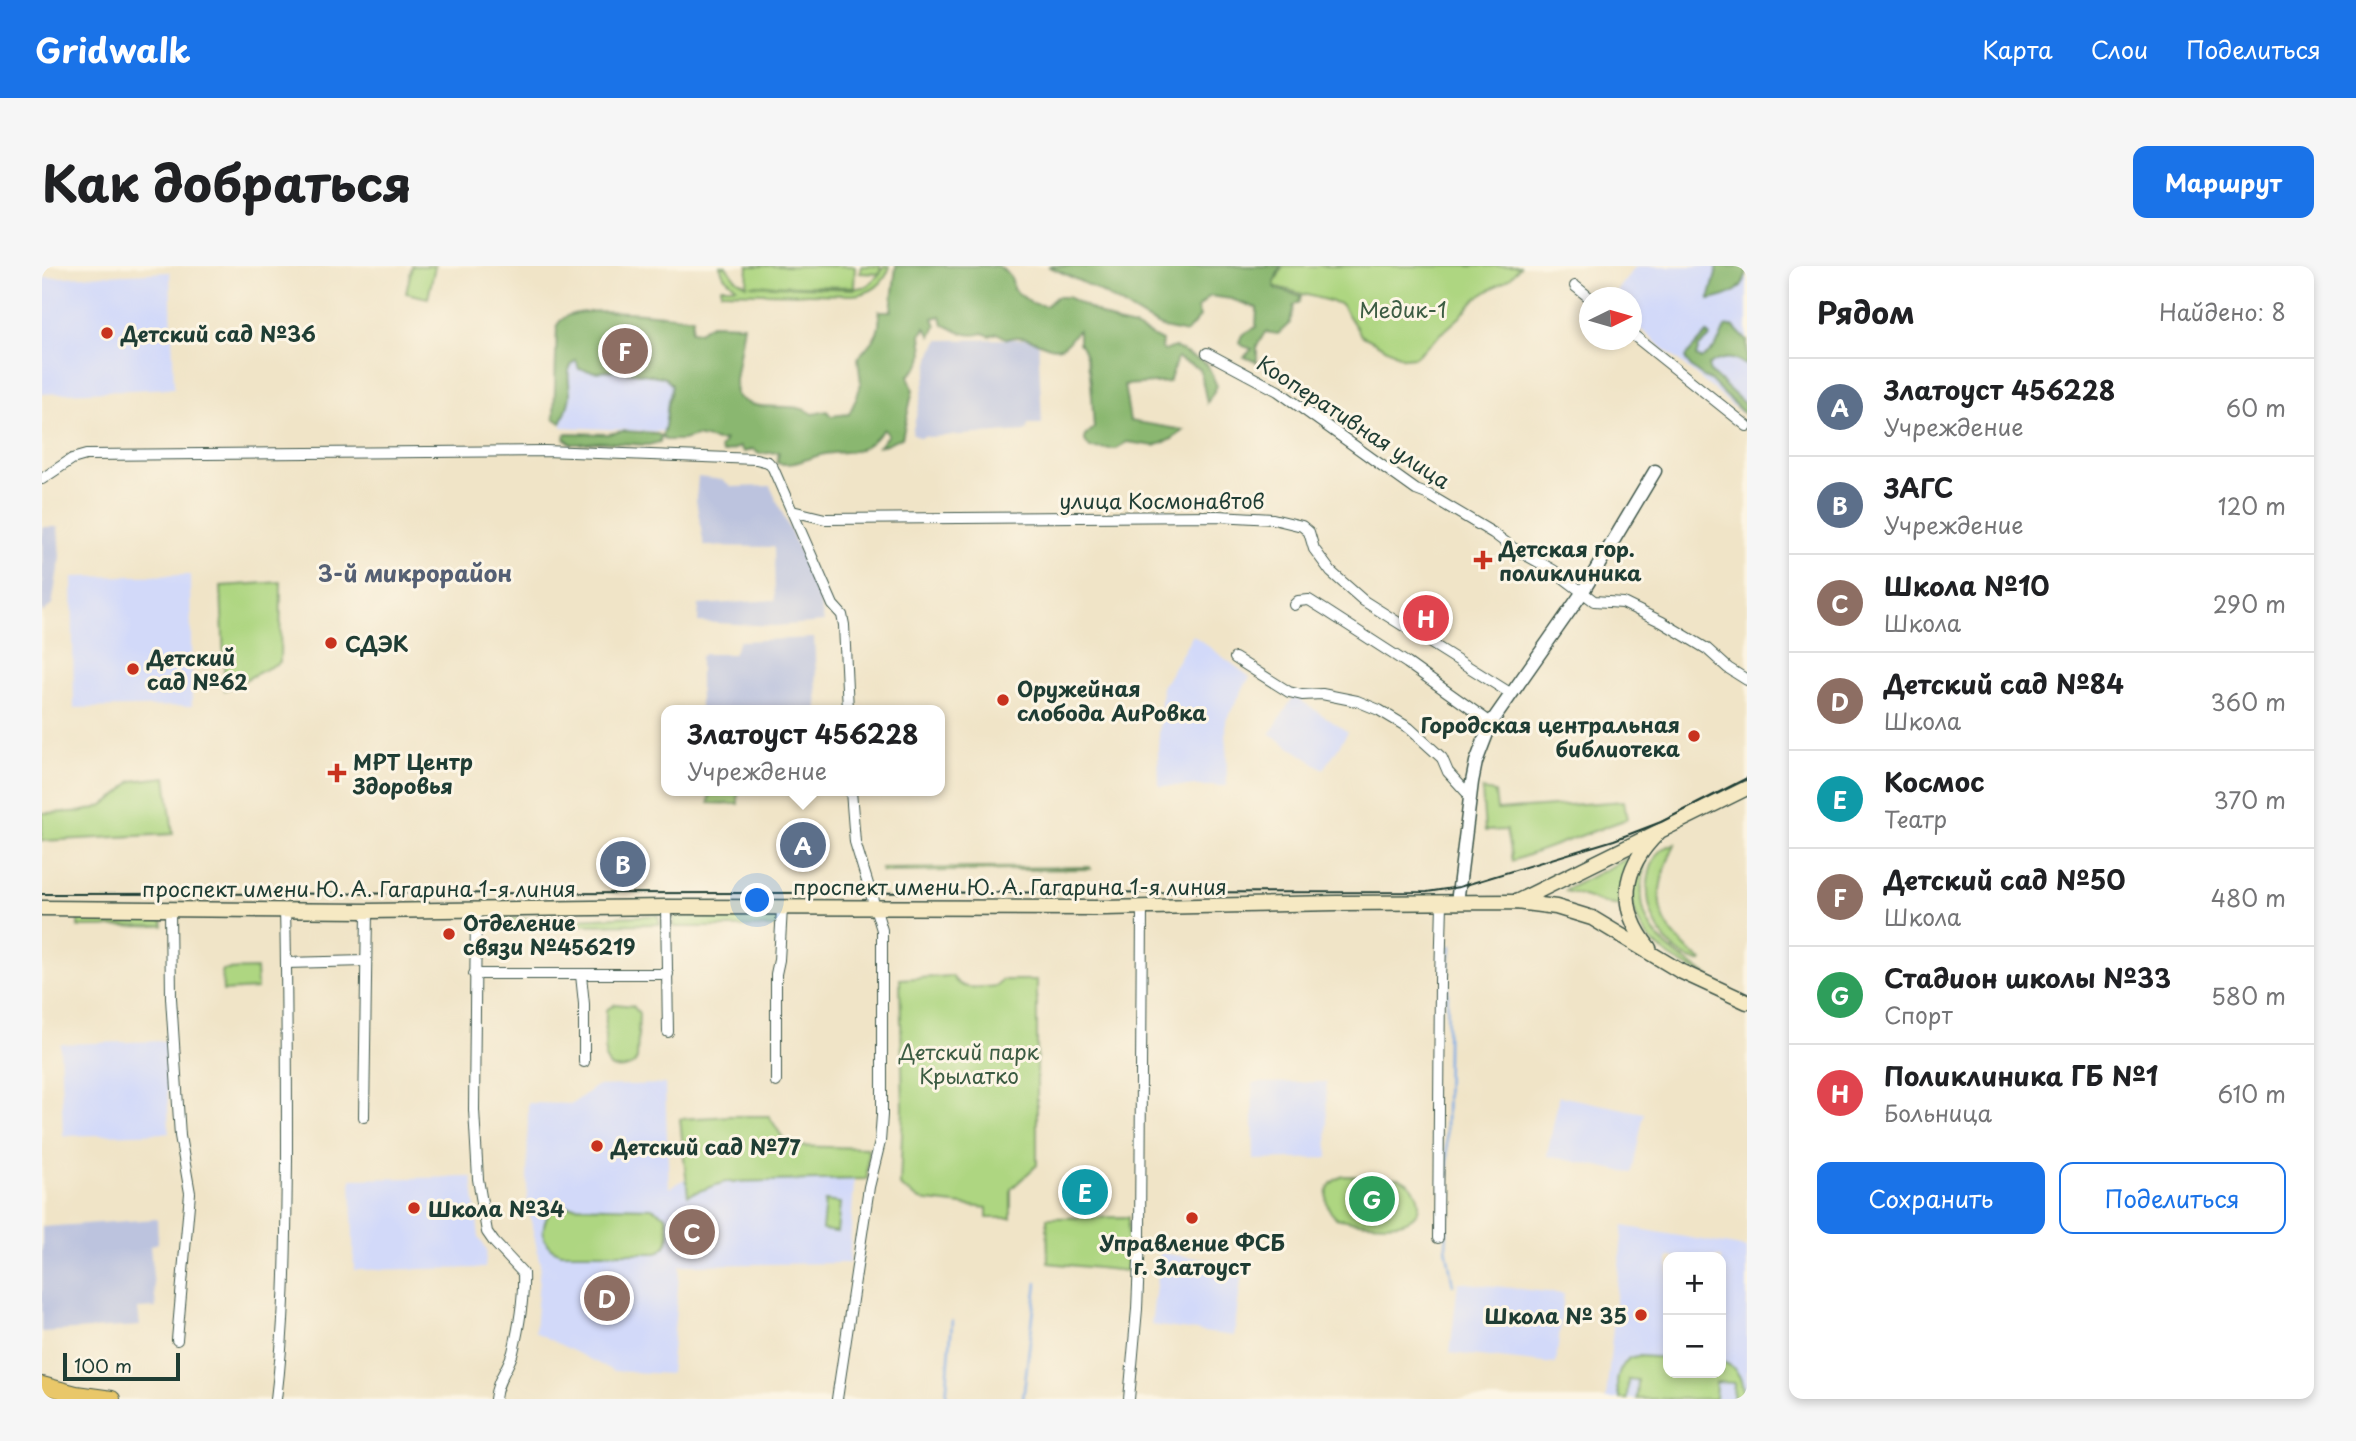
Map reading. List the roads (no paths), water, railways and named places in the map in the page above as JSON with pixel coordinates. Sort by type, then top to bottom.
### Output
[{"type":"main road","points":[[1516,902],[1747,788]]},
{"type":"main road","points":[[1653,953],[1634,925],[1628,908],[1627,893],[1634,864],[1652,839],[1664,828]]},
{"type":"main road","name":"проспект имени Ю. А. Гагарина 1-я линия","points":[[42,908],[368,911],[1516,902],[1556,907],[1592,918],[1680,971],[1747,1002]]},
{"type":"main road","points":[[42,1385],[76,1394],[112,1399]]},
{"type":"street","points":[[1575,286],[1579,289]]},
{"type":"street","points":[[1642,342],[1747,426]]},
{"type":"street","name":"Кооперативная улица","points":[[1207,353],[1278,391],[1416,490],[1429,495],[1553,570],[1582,593]]},
{"type":"street","points":[[42,479],[72,459],[86,455],[545,451],[768,462],[833,605],[842,615],[848,705]]},
{"type":"street","points":[[1438,1238],[1440,992],[1450,903],[1464,855],[1469,795],[1476,762],[1491,723],[1582,593],[1655,471]]},
{"type":"street","name":"улица Космонавтов","points":[[792,511],[825,519],[1218,516],[1273,519],[1302,526],[1309,532],[1314,549],[1331,572],[1364,601],[1510,693]]},
{"type":"street","points":[[1582,593],[1594,601],[1623,603],[1662,622],[1707,649],[1728,668],[1747,680]]},
{"type":"street","points":[[1294,606],[1298,601],[1309,600],[1372,639],[1491,723]]},
{"type":"street","points":[[1235,658],[1289,692],[1302,695],[1322,694],[1357,701],[1379,710],[1409,728],[1431,747],[1442,758],[1448,772],[1469,795]]},
{"type":"street","points":[[837,1399],[869,1187],[880,1142],[882,1115],[882,930],[855,842],[851,796]]},
{"type":"street","points":[[666,907],[668,1032]]},
{"type":"street","points":[[1129,1399],[1140,1238],[1142,907]]},
{"type":"street","points":[[776,1083],[776,974],[782,908]]},
{"type":"street","points":[[170,909],[171,998],[180,1136],[190,1193],[177,1340]]},
{"type":"street","points":[[276,1399],[284,1330],[286,1273],[285,910]]},
{"type":"street","points":[[476,910],[474,1110],[477,1174],[484,1221],[494,1242],[523,1273],[513,1351],[498,1379],[495,1399]]},
{"type":"street","points":[[364,1118],[368,911]]},
{"type":"street","points":[[286,963],[366,961]]},
{"type":"street","points":[[474,975],[668,974]]},
{"type":"street","points":[[581,975],[584,1062]]},
{"type":"waterway","points":[[1451,946],[1448,971],[1446,1127],[1449,1194],[1446,1247],[1453,1285]]},
{"type":"waterway","points":[[1023,1399],[1037,1283]]},
{"type":"waterway","points":[[946,1399],[952,1321]]},
{"type":"tram line","points":[[42,894],[1427,892],[1459,887],[1614,840],[1661,822],[1747,778]]},
{"type":"place","name":"Детский сад №36","points":[[107,333]]},
{"type":"place","name":"Детский сад №50","points":[[625,351]]},
{"type":"place","name":"Детская гор. поликлиника","points":[[1483,560]]},
{"type":"place","name":"Поликлиника ГБ №1","points":[[1426,618]]},
{"type":"place","name":"СДЭК","points":[[331,643]]},
{"type":"place","name":"Детский сад №62","points":[[133,669]]},
{"type":"place","name":"Оружейная слобода АиРовка","points":[[1003,700]]},
{"type":"place","name":"Городская центральная библиотека","points":[[1694,736]]},
{"type":"place","name":"МРТ Центр Здоровья","points":[[337,773]]},
{"type":"place","name":"Златоуст 456228","points":[[803,845]]},
{"type":"place","name":"ЗАГС","points":[[623,864]]},
{"type":"place","name":"Отделение связи №456219","points":[[449,934]]},
{"type":"place","name":"Детский сад №77","points":[[597,1146]]},
{"type":"place","name":"Космос","points":[[1085,1192]]},
{"type":"place","name":"Стадион школы №33","points":[[1372,1199]]},
{"type":"place","name":"Школа №34","points":[[414,1208]]},
{"type":"place","name":"Управление ФСБ г. Златоуст","points":[[1192,1218]]},
{"type":"place","name":"Школа №10","points":[[692,1232]]},
{"type":"place","name":"Детский сад №84","points":[[607,1298]]},
{"type":"place","name":"Школа № 35","points":[[1641,1315]]},
{"type":"district","name":"3-й микрорайон","points":[[415,572]]},
{"type":"park label","name":"Медик-1","points":[[1403,309]]},
{"type":"park label","name":"Детский парк Крылатко","points":[[969,1063]]}]
